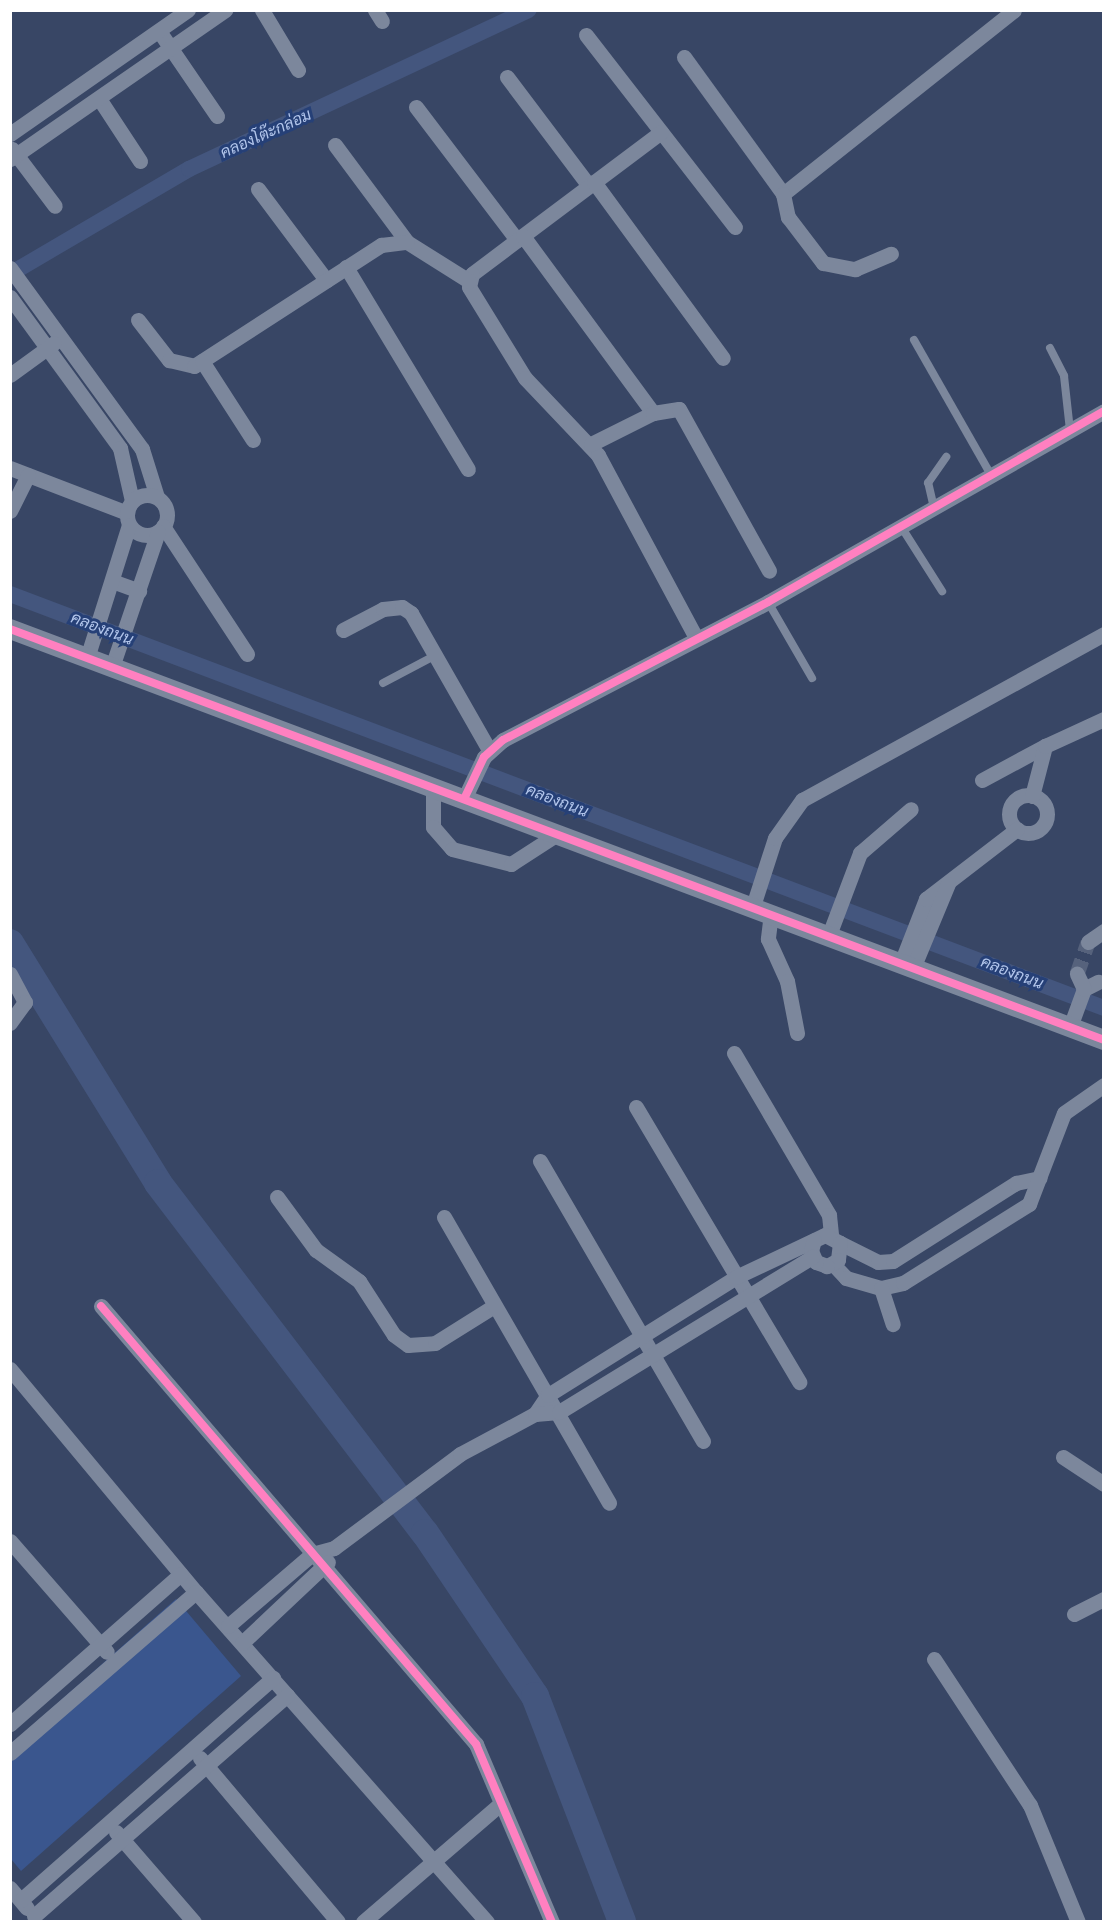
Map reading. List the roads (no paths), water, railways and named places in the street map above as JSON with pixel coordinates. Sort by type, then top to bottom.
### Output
[{"type":"street","points":[[10,135],[188,10]]},
{"type":"street","points":[[55,206],[13,153],[100,100],[225,10]]},
{"type":"street","points":[[262,10],[298,70]]},
{"type":"street","points":[[783,194],[1014,10]]},
{"type":"street","points":[[159,31],[217,116]]},
{"type":"street","points":[[586,35],[735,227]]},
{"type":"street","points":[[684,57],[783,194],[788,217],[823,263],[855,269],[891,254]]},
{"type":"street","points":[[507,77],[592,184],[723,358]]},
{"type":"street","points":[[100,100],[140,161]]},
{"type":"street","points":[[416,107],[520,238],[653,413]]},
{"type":"street","points":[[469,281],[520,238],[661,132]]},
{"type":"street","points":[[335,145],[407,242],[469,281],[474,297],[525,378],[591,444],[696,638]]},
{"type":"street","points":[[258,189],[326,280]]},
{"type":"street","points":[[138,320],[178,366],[202,361],[381,245],[407,242]]},
{"type":"street","points":[[346,267],[468,469]]},
{"type":"street","points":[[10,268],[20,302],[47,347],[120,448],[129,513],[112,581],[89,652]]},
{"type":"street","points":[[20,302],[61,338],[142,449],[157,497],[165,507],[161,529],[115,660]]},
{"type":"street","points":[[10,375],[61,338]]},
{"type":"street","points":[[202,361],[253,440]]},
{"type":"street","points":[[591,444],[668,407],[684,414],[769,571]]},
{"type":"street","points":[[467,792],[486,753],[902,528],[1104,411]]},
{"type":"street","points":[[10,468],[129,513],[144,535],[161,529]]},
{"type":"street","points":[[10,511],[28,475]]},
{"type":"street","points":[[129,513],[144,495],[157,497]]},
{"type":"street","points":[[161,529],[247,654]]},
{"type":"street","points":[[112,581],[139,591]]},
{"type":"street","points":[[343,630],[383,609],[402,607],[436,655],[486,753]]},
{"type":"street","points":[[10,629],[115,660],[433,786],[467,792],[559,833],[754,900],[771,913],[910,959],[1072,1023],[1104,1040]]},
{"type":"street","points":[[754,900],[765,860],[783,820],[802,800],[1104,634]]},
{"type":"street","points":[[982,780],[1045,746],[1104,719]]},
{"type":"street","points":[[1017,829],[1011,806],[1032,796],[1045,746]]},
{"type":"street","points":[[433,786],[433,827],[452,849],[511,864],[559,833]]},
{"type":"street","points":[[1017,829],[1033,833],[1045,822],[1045,806],[1032,796]]},
{"type":"street","points":[[831,931],[860,853],[911,808]]},
{"type":"street","points":[[910,959],[926,920],[948,884],[1017,829]]},
{"type":"street","points":[[771,913],[768,939],[787,981],[797,1033]]},
{"type":"street","points":[[1088,942],[1103,932]]},
{"type":"street","points":[[10,974],[25,1002],[10,1023]]},
{"type":"street","points":[[1077,974],[1083,992]]},
{"type":"street","points":[[1072,1023],[1083,992],[1098,982]]},
{"type":"street","points":[[734,1053],[830,1215],[841,1255],[833,1264],[822,1265],[812,1257]]},
{"type":"street","points":[[833,1264],[846,1278],[881,1288],[903,1283],[1029,1204],[1064,1113],[1104,1085]]},
{"type":"street","points":[[636,1107],[799,1382]]},
{"type":"street","points":[[540,1161],[703,1441]]},
{"type":"street","points":[[535,1414],[548,1395],[736,1277],[814,1240],[835,1239],[878,1262],[893,1261],[1016,1183],[1039,1178]]},
{"type":"street","points":[[277,1197],[316,1250],[359,1281],[394,1335],[408,1345],[435,1343],[495,1306]]},
{"type":"street","points":[[444,1217],[559,1412],[609,1503]]},
{"type":"street","points":[[812,1257],[814,1240]]},
{"type":"street","points":[[228,1626],[312,1554],[334,1548],[404,1492],[460,1454],[535,1414],[559,1412],[655,1356],[812,1257]]},
{"type":"street","points":[[881,1288],[893,1324]]},
{"type":"street","points":[[101,1306],[324,1570],[476,1744],[499,1805],[552,1922]]},
{"type":"street","points":[[10,1368],[196,1592],[487,1922]]},
{"type":"street","points":[[1063,1457],[1104,1484]]},
{"type":"street","points":[[10,1541],[115,1662]]},
{"type":"street","points":[[242,1642],[324,1570],[334,1548]]},
{"type":"street","points":[[31,1735],[13,1718],[101,1645],[181,1574]]},
{"type":"street","points":[[10,1753],[196,1592]]},
{"type":"street","points":[[1074,1614],[1104,1599]]},
{"type":"street","points":[[934,1659],[1030,1805],[1078,1922]]},
{"type":"street","points":[[21,1900],[273,1678]]},
{"type":"street","points":[[10,1888],[36,1919],[206,1764],[287,1695]]},
{"type":"street","points":[[192,1749],[338,1922]]},
{"type":"street","points":[[363,1922],[499,1805]]},
{"type":"street","points":[[107,1824],[194,1922]]},
{"type":"lane","points":[[914,340],[992,477]]},
{"type":"lane","points":[[1050,348],[1064,376],[1070,432]]},
{"type":"lane","points":[[934,510],[928,483],[946,457]]},
{"type":"lane","points":[[902,528],[942,591]]},
{"type":"lane","points":[[768,602],[812,678]]},
{"type":"lane","points":[[383,683],[436,655]]},
{"type":"waterway","name":"คลองโต๊ะกล่อม","points":[[10,274],[189,169],[529,10]]},
{"type":"waterway","name":"คลองถนน","points":[[10,594],[1104,1008]]},
{"type":"waterway","points":[[10,943],[158,1183],[425,1533],[535,1696],[622,1922]]},
{"type":"tunnel","points":[[1077,974],[1088,942]]}]
